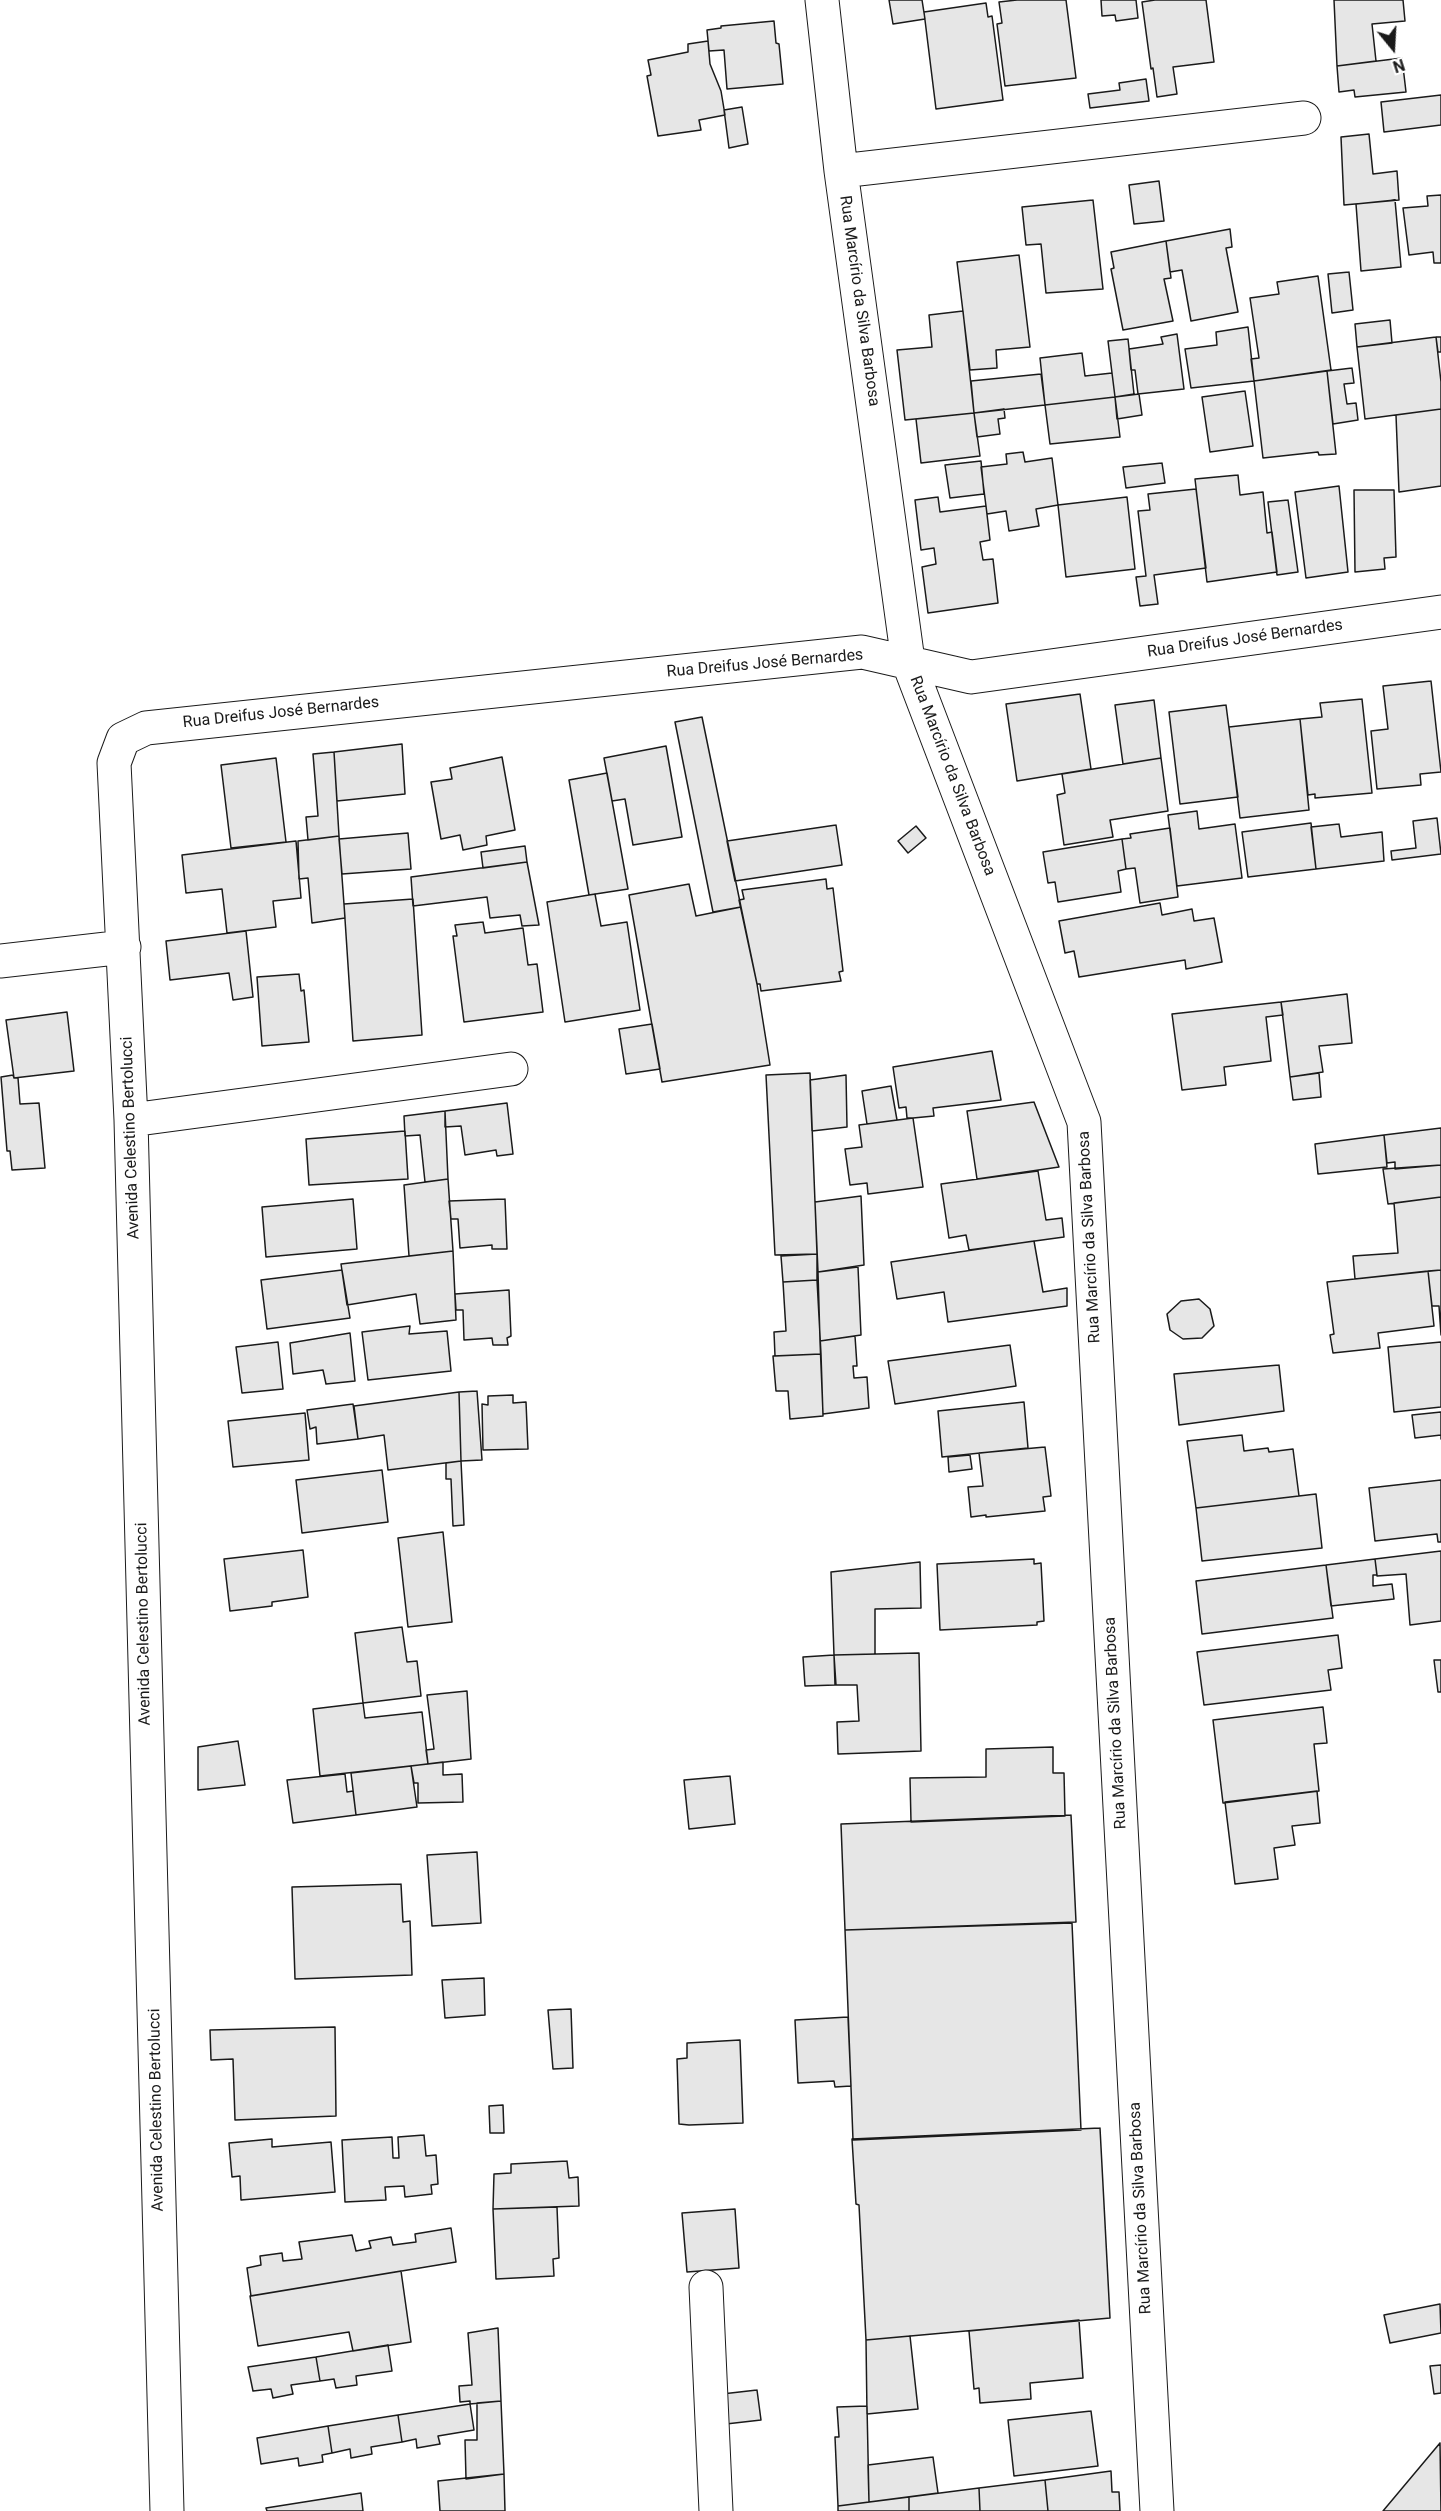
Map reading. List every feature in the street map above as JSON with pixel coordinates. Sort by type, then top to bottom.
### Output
[{"type":"street","name":"Rua Marcírio da Silva Barbosa","points":[[822,0],[841,171],[908,661],[1084,1122],[1157,2511]]},
{"type":"street","points":[[841,171],[1304,118]]},
{"type":"street","name":"Rua Dreifus José Bernardes","points":[[123,739],[146,728],[862,652],[971,677],[1441,612]]},
{"type":"street","name":"Avenida Celestino Bertolucci","points":[[123,739],[114,763],[131,1120],[167,2511]]},
{"type":"street","points":[[0,961],[124,947]]},
{"type":"street","points":[[131,1120],[511,1069]]},
{"type":"street","points":[[706,2287],[716,2511]]},
{"type":"building","points":[[889,0],[922,0],[925,19],[893,24]]},
{"type":"building","points":[[1066,0],[1076,78],[1005,86],[997,24],[1002,23],[999,2]]},
{"type":"building","points":[[1101,0],[1136,0],[1138,18],[1116,21],[1115,15],[1102,16]]},
{"type":"building","points":[[1206,0],[1214,62],[1173,67],[1177,94],[1157,97],[1142,2]]},
{"type":"building","points":[[1334,0],[1403,0],[1405,21],[1372,24],[1376,61],[1337,66]]},
{"type":"building","points":[[986,3],[988,17],[992,16],[1003,100],[936,109],[924,12]]},
{"type":"building","points":[[774,21],[783,84],[727,89],[724,50],[709,51],[707,30],[721,28],[721,26]]},
{"type":"building","points":[[708,41],[710,64],[721,91],[725,115],[699,120],[701,130],[658,136],[647,76],[651,75],[648,60],[688,52],[688,44]]},
{"type":"building","points":[[1402,58],[1406,92],[1355,97],[1354,90],[1339,92],[1337,66]]},
{"type":"building","points":[[1146,79],[1149,101],[1090,108],[1088,94],[1120,90],[1119,83]]},
{"type":"building","points":[[1441,95],[1441,125],[1384,132],[1381,102]]},
{"type":"building","points":[[742,107],[748,144],[729,148],[724,110]]},
{"type":"building","points":[[1369,134],[1373,174],[1397,171],[1399,200],[1344,205],[1341,137]]},
{"type":"building","points":[[1159,181],[1164,221],[1134,224],[1129,185]]},
{"type":"building","points":[[1441,195],[1441,263],[1434,263],[1433,252],[1409,255],[1403,208],[1428,206],[1427,196]]},
{"type":"building","points":[[1093,200],[1103,289],[1046,293],[1041,244],[1026,245],[1022,207]]},
{"type":"building","points":[[1395,200],[1401,267],[1361,271],[1356,204]]},
{"type":"building","points":[[1230,229],[1232,247],[1226,248],[1238,312],[1191,321],[1182,270],[1170,272],[1166,241]]},
{"type":"building","points":[[1166,241],[1171,278],[1164,279],[1173,321],[1123,330],[1111,269],[1114,268],[1111,252]]},
{"type":"building","points":[[1019,255],[1030,347],[996,350],[997,368],[970,370],[957,262]]},
{"type":"building","points":[[1349,272],[1353,310],[1332,313],[1328,274]]},
{"type":"building","points":[[1318,276],[1331,370],[1254,381],[1251,359],[1259,358],[1250,298],[1279,294],[1277,282]]},
{"type":"building","points":[[963,311],[974,413],[905,420],[897,350],[932,347],[929,315]]},
{"type":"building","points":[[1390,320],[1392,343],[1357,347],[1355,324]]},
{"type":"building","points":[[1248,327],[1254,381],[1191,388],[1185,349],[1217,345],[1216,332]]},
{"type":"building","points":[[1177,334],[1184,389],[1138,394],[1135,370],[1131,370],[1129,349],[1163,344],[1161,337]]},
{"type":"building","points":[[1436,337],[1441,382],[1441,409],[1365,419],[1357,347]]},
{"type":"building","points":[[1436,337],[1441,337],[1441,352],[1438,352]]},
{"type":"building","points":[[1128,339],[1134,394],[1115,397],[1108,341]]},
{"type":"building","points":[[1082,353],[1085,376],[1112,373],[1115,397],[1045,405],[1040,358]]},
{"type":"building","points":[[1352,368],[1354,383],[1344,384],[1347,404],[1356,403],[1358,420],[1333,424],[1327,371]]},
{"type":"building","points":[[1327,371],[1336,454],[1319,455],[1318,452],[1263,458],[1254,381]]},
{"type":"building","points":[[1041,374],[1045,405],[974,413],[971,381]]},
{"type":"building","points":[[1245,391],[1253,446],[1210,452],[1202,397]]},
{"type":"building","points":[[1139,394],[1142,415],[1117,419],[1115,397]]},
{"type":"building","points":[[1115,397],[1120,437],[1050,444],[1045,405]]},
{"type":"building","points":[[1004,409],[1005,418],[998,419],[1000,434],[977,437],[974,413]]},
{"type":"building","points":[[1441,409],[1441,486],[1399,492],[1396,415]]},
{"type":"building","points":[[974,413],[980,456],[921,463],[916,419]]},
{"type":"building","points":[[1023,452],[1025,462],[1052,458],[1058,505],[1036,509],[1039,526],[1009,531],[1006,511],[987,514],[981,467],[1007,464],[1006,454]]},
{"type":"building","points":[[981,461],[984,494],[950,498],[945,465]]},
{"type":"building","points":[[1162,463],[1165,483],[1126,488],[1123,467]]},
{"type":"building","points":[[1238,475],[1240,495],[1263,492],[1267,533],[1272,532],[1277,572],[1207,582],[1195,479]]},
{"type":"building","points":[[1339,486],[1348,572],[1306,578],[1295,492]]},
{"type":"building","points":[[1196,489],[1206,568],[1154,575],[1158,604],[1140,606],[1136,577],[1146,576],[1138,511],[1150,510],[1148,494]]},
{"type":"building","points":[[1354,490],[1394,490],[1396,557],[1384,558],[1385,569],[1355,572]]},
{"type":"building","points":[[938,497],[940,512],[986,506],[990,540],[980,542],[983,560],[993,559],[998,603],[928,613],[922,567],[936,564],[934,548],[921,550],[915,500]]},
{"type":"building","points":[[1127,497],[1135,569],[1066,577],[1058,505]]},
{"type":"building","points":[[1288,500],[1298,572],[1277,575],[1268,502]]},
{"type":"building","points":[[1431,681],[1441,772],[1420,774],[1421,785],[1377,789],[1371,731],[1388,729],[1383,686]]},
{"type":"building","points":[[1080,694],[1091,769],[1017,781],[1006,704]]},
{"type":"building","points":[[1362,699],[1372,793],[1315,798],[1315,794],[1308,795],[1300,719],[1322,717],[1320,703]]},
{"type":"building","points":[[1154,700],[1161,758],[1123,764],[1115,705]]},
{"type":"building","points":[[1226,705],[1238,797],[1180,804],[1169,712]]},
{"type":"building","points":[[702,717],[741,907],[713,912],[675,722]]},
{"type":"building","points":[[1300,719],[1309,810],[1240,818],[1229,727]]},
{"type":"building","points":[[402,744],[405,794],[337,801],[334,752]]},
{"type":"building","points":[[666,746],[682,837],[633,845],[625,799],[612,801],[604,758]]},
{"type":"building","points":[[334,752],[339,836],[308,840],[306,817],[318,816],[313,754]]},
{"type":"building","points":[[502,757],[515,830],[486,836],[487,845],[463,850],[460,835],[441,839],[431,782],[452,779],[450,768]]},
{"type":"building","points":[[276,758],[286,842],[231,848],[221,765]]},
{"type":"building","points":[[1161,758],[1168,811],[1110,820],[1113,837],[1064,845],[1057,795],[1065,793],[1062,774]]},
{"type":"building","points":[[607,773],[628,889],[589,895],[569,780]]},
{"type":"building","points":[[1197,811],[1199,829],[1235,824],[1242,878],[1177,886],[1168,815]]},
{"type":"building","points":[[1437,818],[1441,854],[1392,860],[1391,851],[1416,848],[1413,821]]},
{"type":"building","points":[[1311,823],[1316,869],[1248,877],[1242,832]]},
{"type":"building","points":[[1339,824],[1341,837],[1382,832],[1384,861],[1316,869],[1311,827]]},
{"type":"building","points":[[836,825],[842,865],[735,881],[727,841]]},
{"type":"building","points":[[916,826],[926,838],[908,853],[898,841]]},
{"type":"building","points":[[1170,828],[1178,897],[1140,903],[1135,868],[1126,869],[1122,839],[1131,838],[1130,834]]},
{"type":"building","points":[[408,833],[411,869],[342,874],[339,839]]},
{"type":"building","points":[[339,836],[345,918],[312,923],[308,878],[299,879],[298,841]]},
{"type":"building","points":[[1122,839],[1126,869],[1118,871],[1121,892],[1058,902],[1055,882],[1048,883],[1043,852]]},
{"type":"building","points":[[296,841],[301,898],[273,901],[276,927],[227,933],[222,889],[186,893],[182,855]]},
{"type":"building","points":[[525,846],[527,862],[483,868],[481,852]]},
{"type":"building","points":[[527,862],[539,925],[522,926],[520,915],[490,918],[487,897],[413,906],[411,877]]},
{"type":"building","points":[[826,879],[827,889],[833,888],[843,971],[839,972],[841,981],[761,991],[760,984],[757,984],[739,900],[744,899],[742,890]]},
{"type":"building","points":[[689,884],[696,916],[741,907],[757,984],[770,1065],[662,1082],[629,895]]},
{"type":"building","points":[[595,894],[601,926],[627,922],[640,1010],[565,1022],[547,902]]},
{"type":"building","points":[[413,899],[422,1035],[353,1041],[344,904]]},
{"type":"building","points":[[1160,903],[1162,915],[1192,909],[1194,921],[1214,918],[1222,962],[1186,969],[1185,960],[1079,977],[1074,951],[1065,953],[1059,921]]},
{"type":"building","points":[[483,922],[485,933],[523,928],[528,965],[537,964],[543,1012],[464,1022],[453,936],[457,936],[455,925]]},
{"type":"building","points":[[246,931],[253,997],[233,1000],[229,973],[170,980],[166,941]]},
{"type":"building","points":[[299,974],[301,991],[304,990],[309,1042],[262,1046],[257,977]]},
{"type":"building","points":[[1347,994],[1352,1043],[1319,1046],[1323,1072],[1290,1077],[1281,1002]]},
{"type":"building","points":[[1281,1002],[1283,1015],[1266,1017],[1271,1061],[1224,1067],[1226,1085],[1182,1090],[1172,1014]]},
{"type":"building","points":[[67,1012],[74,1071],[14,1078],[6,1020]]},
{"type":"building","points":[[652,1024],[660,1069],[626,1074],[619,1029]]},
{"type":"building","points":[[992,1051],[1001,1100],[933,1108],[934,1116],[913,1118],[907,1118],[906,1107],[899,1108],[893,1067]]},
{"type":"building","points":[[810,1073],[817,1254],[775,1255],[766,1075]]},
{"type":"building","points":[[1319,1073],[1321,1097],[1293,1100],[1290,1077]]},
{"type":"building","points":[[13,1075],[14,1078],[18,1078],[20,1104],[39,1103],[45,1168],[12,1170],[10,1151],[7,1151],[1,1077]]},
{"type":"building","points":[[846,1075],[847,1127],[812,1131],[810,1080]]},
{"type":"building","points":[[891,1086],[897,1120],[867,1124],[862,1091]]},
{"type":"building","points":[[1034,1102],[1059,1167],[977,1179],[967,1111]]},
{"type":"building","points":[[507,1103],[513,1154],[497,1156],[496,1150],[465,1155],[461,1126],[445,1127],[445,1111]]},
{"type":"building","points":[[445,1111],[448,1179],[425,1182],[420,1135],[405,1136],[404,1116]]},
{"type":"building","points":[[913,1118],[923,1187],[868,1194],[867,1183],[850,1185],[845,1149],[862,1147],[859,1125]]},
{"type":"building","points":[[1441,1128],[1441,1165],[1395,1169],[1395,1162],[1387,1163],[1384,1135]]},
{"type":"building","points":[[405,1131],[408,1179],[309,1185],[306,1139]]},
{"type":"building","points":[[1384,1135],[1387,1167],[1318,1174],[1315,1144]]},
{"type":"building","points":[[1441,1165],[1441,1197],[1388,1204],[1383,1169]]},
{"type":"building","points":[[1038,1171],[1046,1220],[1062,1218],[1064,1237],[969,1250],[966,1235],[949,1238],[941,1184]]},
{"type":"building","points":[[448,1179],[453,1251],[409,1256],[404,1185]]},
{"type":"building","points":[[861,1196],[864,1265],[818,1272],[815,1202]]},
{"type":"building","points":[[1441,1197],[1441,1270],[1355,1279],[1353,1256],[1398,1253],[1394,1203]]},
{"type":"building","points":[[353,1199],[357,1249],[266,1257],[262,1207]]},
{"type":"building","points":[[505,1199],[507,1249],[492,1249],[492,1245],[460,1248],[458,1219],[451,1219],[449,1201]]},
{"type":"building","points":[[1034,1241],[1043,1292],[1067,1288],[1067,1306],[948,1322],[944,1292],[897,1299],[891,1262]]},
{"type":"building","points":[[453,1251],[456,1320],[420,1324],[416,1294],[347,1305],[341,1264]]},
{"type":"building","points":[[817,1254],[817,1280],[783,1282],[781,1256]]},
{"type":"building","points":[[858,1267],[861,1335],[820,1341],[818,1272]]},
{"type":"building","points":[[342,1270],[350,1318],[267,1329],[261,1280]]},
{"type":"building","points":[[1441,1270],[1441,1335],[1439,1306],[1432,1306],[1428,1271]]},
{"type":"building","points":[[1428,1271],[1434,1326],[1378,1333],[1380,1348],[1333,1353],[1330,1335],[1334,1334],[1327,1282]]},
{"type":"building","points":[[817,1280],[821,1354],[775,1356],[774,1332],[786,1331],[783,1282]]},
{"type":"building","points":[[509,1290],[511,1336],[507,1338],[508,1345],[493,1345],[492,1338],[464,1340],[463,1310],[456,1310],[455,1294]]},
{"type":"building","points":[[1199,1299],[1210,1309],[1214,1326],[1202,1338],[1183,1339],[1170,1330],[1167,1314],[1181,1301]]},
{"type":"building","points":[[410,1326],[409,1334],[447,1331],[451,1371],[368,1380],[362,1332]]},
{"type":"building","points":[[350,1333],[355,1381],[326,1384],[323,1370],[293,1374],[290,1343]]},
{"type":"building","points":[[855,1336],[857,1366],[853,1366],[854,1378],[867,1377],[869,1408],[823,1414],[820,1341]]},
{"type":"building","points":[[278,1342],[283,1389],[242,1393],[236,1347]]},
{"type":"building","points":[[1441,1342],[1441,1407],[1394,1412],[1388,1347]]},
{"type":"building","points":[[1010,1345],[1016,1386],[895,1404],[888,1361]]},
{"type":"building","points":[[821,1354],[823,1416],[790,1419],[788,1391],[776,1391],[773,1356]]},
{"type":"building","points":[[1279,1365],[1284,1411],[1179,1425],[1174,1374]]},
{"type":"building","points":[[477,1391],[482,1460],[461,1461],[459,1392]]},
{"type":"building","points":[[459,1392],[461,1461],[388,1470],[384,1435],[358,1439],[354,1406]]},
{"type":"building","points":[[513,1395],[513,1403],[526,1402],[528,1449],[483,1450],[482,1404],[488,1405],[488,1396]]},
{"type":"building","points":[[1024,1402],[1028,1448],[942,1457],[938,1411]]},
{"type":"building","points":[[353,1404],[358,1439],[317,1444],[316,1427],[310,1429],[307,1410]]},
{"type":"building","points":[[1441,1412],[1441,1435],[1415,1438],[1412,1415]]},
{"type":"building","points":[[305,1413],[309,1460],[233,1467],[228,1421]]},
{"type":"building","points":[[1242,1435],[1244,1451],[1268,1448],[1269,1452],[1293,1449],[1299,1496],[1196,1508],[1187,1441]]},
{"type":"building","points":[[1045,1447],[1051,1496],[1043,1497],[1045,1511],[971,1517],[968,1487],[983,1486],[979,1453]]},
{"type":"building","points":[[970,1455],[972,1469],[949,1472],[948,1457]]},
{"type":"building","points":[[461,1461],[464,1525],[453,1526],[451,1479],[446,1479],[446,1463]]},
{"type":"building","points":[[382,1470],[388,1522],[302,1533],[296,1480]]},
{"type":"building","points":[[1441,1480],[1441,1542],[1438,1542],[1437,1534],[1375,1541],[1369,1488]]},
{"type":"building","points":[[1316,1494],[1322,1548],[1202,1561],[1196,1508]]},
{"type":"building","points":[[443,1532],[452,1622],[408,1627],[398,1538]]},
{"type":"building","points":[[303,1550],[308,1597],[272,1602],[272,1606],[230,1611],[224,1559]]},
{"type":"building","points":[[1441,1551],[1441,1621],[1410,1625],[1406,1574],[1377,1576],[1375,1559]]},
{"type":"building","points":[[1034,1559],[1034,1564],[1041,1563],[1044,1621],[1037,1622],[1037,1625],[940,1630],[937,1564]]},
{"type":"building","points":[[1375,1559],[1377,1575],[1373,1575],[1373,1586],[1392,1584],[1394,1599],[1331,1606],[1326,1565]]},
{"type":"building","points":[[920,1562],[921,1608],[875,1609],[875,1654],[834,1655],[831,1572]]},
{"type":"building","points":[[1326,1565],[1333,1618],[1202,1634],[1196,1581]]},
{"type":"building","points":[[402,1627],[407,1662],[417,1661],[421,1696],[363,1703],[355,1633]]},
{"type":"building","points":[[1338,1635],[1342,1668],[1328,1670],[1331,1690],[1204,1705],[1197,1652]]},
{"type":"building","points":[[919,1653],[921,1751],[838,1754],[837,1722],[859,1721],[857,1685],[836,1685],[834,1655]]},
{"type":"building","points":[[834,1655],[835,1685],[805,1686],[803,1657]]},
{"type":"building","points":[[1434,1660],[1441,1660],[1441,1692],[1438,1692]]},
{"type":"building","points":[[467,1691],[471,1759],[428,1764],[426,1750],[434,1749],[427,1695]]},
{"type":"building","points":[[363,1703],[365,1718],[422,1712],[428,1764],[320,1776],[313,1709]]},
{"type":"building","points":[[1323,1707],[1327,1743],[1314,1744],[1319,1791],[1223,1803],[1213,1720]]},
{"type":"building","points":[[238,1741],[245,1785],[198,1790],[198,1747]]},
{"type":"building","points":[[1053,1747],[1053,1773],[1064,1773],[1065,1816],[911,1822],[910,1778],[986,1777],[986,1749]]},
{"type":"building","points":[[443,1762],[443,1775],[462,1774],[463,1802],[418,1803],[418,1783],[414,1783],[411,1766]]},
{"type":"building","points":[[411,1766],[417,1807],[356,1815],[351,1773]]},
{"type":"building","points":[[345,1774],[347,1792],[353,1791],[356,1815],[293,1823],[287,1780]]},
{"type":"building","points":[[730,1776],[735,1824],[689,1829],[684,1780]]},
{"type":"building","points":[[1317,1791],[1320,1823],[1292,1826],[1295,1845],[1274,1848],[1278,1879],[1235,1884],[1225,1802]]},
{"type":"building","points":[[1071,1815],[1076,1922],[845,1930],[841,1824]]},
{"type":"building","points":[[477,1852],[481,1923],[432,1926],[427,1855]]},
{"type":"building","points":[[401,1884],[403,1922],[410,1921],[412,1975],[295,1979],[292,1887]]},
{"type":"building","points":[[1072,1923],[1081,2130],[853,2140],[845,1930]]},
{"type":"building","points":[[484,1978],[485,2015],[445,2018],[442,1980]]},
{"type":"building","points":[[571,2009],[573,2068],[553,2069],[548,2010]]},
{"type":"building","points":[[848,2017],[851,2086],[835,2087],[834,2081],[798,2083],[795,2020]]},
{"type":"building","points":[[335,2027],[336,2116],[235,2120],[233,2059],[211,2060],[210,2030]]},
{"type":"building","points":[[740,2040],[743,2123],[679,2124],[677,2059],[687,2058],[687,2043]]},
{"type":"building","points":[[503,2105],[504,2133],[490,2133],[489,2106]]},
{"type":"building","points":[[1100,2128],[1110,2318],[866,2340],[859,2205],[856,2204],[852,2139]]},
{"type":"building","points":[[424,2135],[426,2156],[436,2155],[438,2184],[431,2185],[432,2194],[405,2197],[404,2186],[385,2187],[386,2200],[345,2202],[342,2140],[392,2137],[393,2158],[399,2158],[398,2137]]},
{"type":"building","points":[[272,2139],[272,2147],[331,2142],[335,2192],[241,2200],[240,2176],[232,2177],[229,2143]]},
{"type":"building","points":[[567,2161],[569,2178],[578,2177],[579,2206],[493,2209],[494,2174],[511,2173],[511,2164]]},
{"type":"building","points":[[557,2207],[559,2258],[553,2259],[554,2276],[496,2279],[493,2209]]},
{"type":"building","points":[[735,2209],[739,2268],[687,2272],[682,2213]]},
{"type":"building","points":[[451,2228],[456,2262],[251,2296],[247,2268],[261,2265],[260,2256],[282,2253],[283,2261],[302,2259],[299,2242],[352,2235],[356,2251],[371,2248],[369,2241],[391,2237],[393,2245],[416,2242],[415,2234]]},
{"type":"building","points":[[401,2271],[411,2342],[353,2351],[349,2332],[258,2346],[250,2296]]},
{"type":"building","points":[[1440,2304],[1441,2333],[1390,2343],[1384,2315]]},
{"type":"building","points":[[1079,2320],[1083,2378],[1030,2383],[1031,2399],[980,2403],[979,2388],[974,2389],[969,2331]]},
{"type":"building","points":[[498,2328],[501,2401],[470,2404],[470,2401],[460,2402],[459,2386],[472,2385],[468,2333]]},
{"type":"building","points":[[910,2336],[918,2409],[867,2414],[866,2340]]},
{"type":"building","points":[[388,2345],[392,2371],[356,2376],[357,2385],[336,2388],[334,2379],[320,2381],[316,2357]]},
{"type":"building","points":[[316,2357],[320,2381],[291,2385],[293,2394],[273,2398],[271,2389],[253,2391],[248,2367]]},
{"type":"building","points":[[1441,2365],[1441,2393],[1434,2394],[1430,2366]]},
{"type":"building","points":[[757,2390],[761,2420],[726,2424],[722,2394]]},
{"type":"building","points":[[501,2401],[504,2474],[466,2479],[465,2440],[477,2440],[477,2403]]},
{"type":"building","points":[[470,2404],[474,2430],[438,2436],[440,2444],[417,2448],[416,2439],[402,2442],[398,2415]]},
{"type":"building","points":[[867,2406],[869,2502],[838,2506],[835,2437],[839,2437],[837,2407]]},
{"type":"building","points":[[1091,2411],[1098,2466],[1014,2476],[1008,2420]]},
{"type":"building","points":[[398,2415],[402,2442],[371,2447],[372,2454],[351,2458],[350,2449],[332,2453],[328,2426]]},
{"type":"building","points":[[328,2426],[332,2453],[322,2455],[323,2462],[299,2466],[298,2458],[261,2464],[257,2438]]},
{"type":"building","points":[[1440,2443],[1441,2511],[1383,2511]]},
{"type":"building","points":[[933,2457],[938,2493],[869,2502],[868,2465]]},
{"type":"building","points":[[1111,2471],[1112,2492],[1119,2492],[1120,2511],[1048,2511],[1045,2480]]},
{"type":"building","points":[[504,2474],[505,2511],[440,2511],[438,2481]]},
{"type":"building","points":[[1045,2480],[1048,2511],[980,2511],[979,2488]]},
{"type":"building","points":[[979,2488],[980,2511],[909,2511],[909,2497]]},
{"type":"building","points":[[361,2493],[363,2511],[267,2511],[266,2508]]},
{"type":"building","points":[[909,2497],[909,2511],[838,2511],[838,2506]]}]
